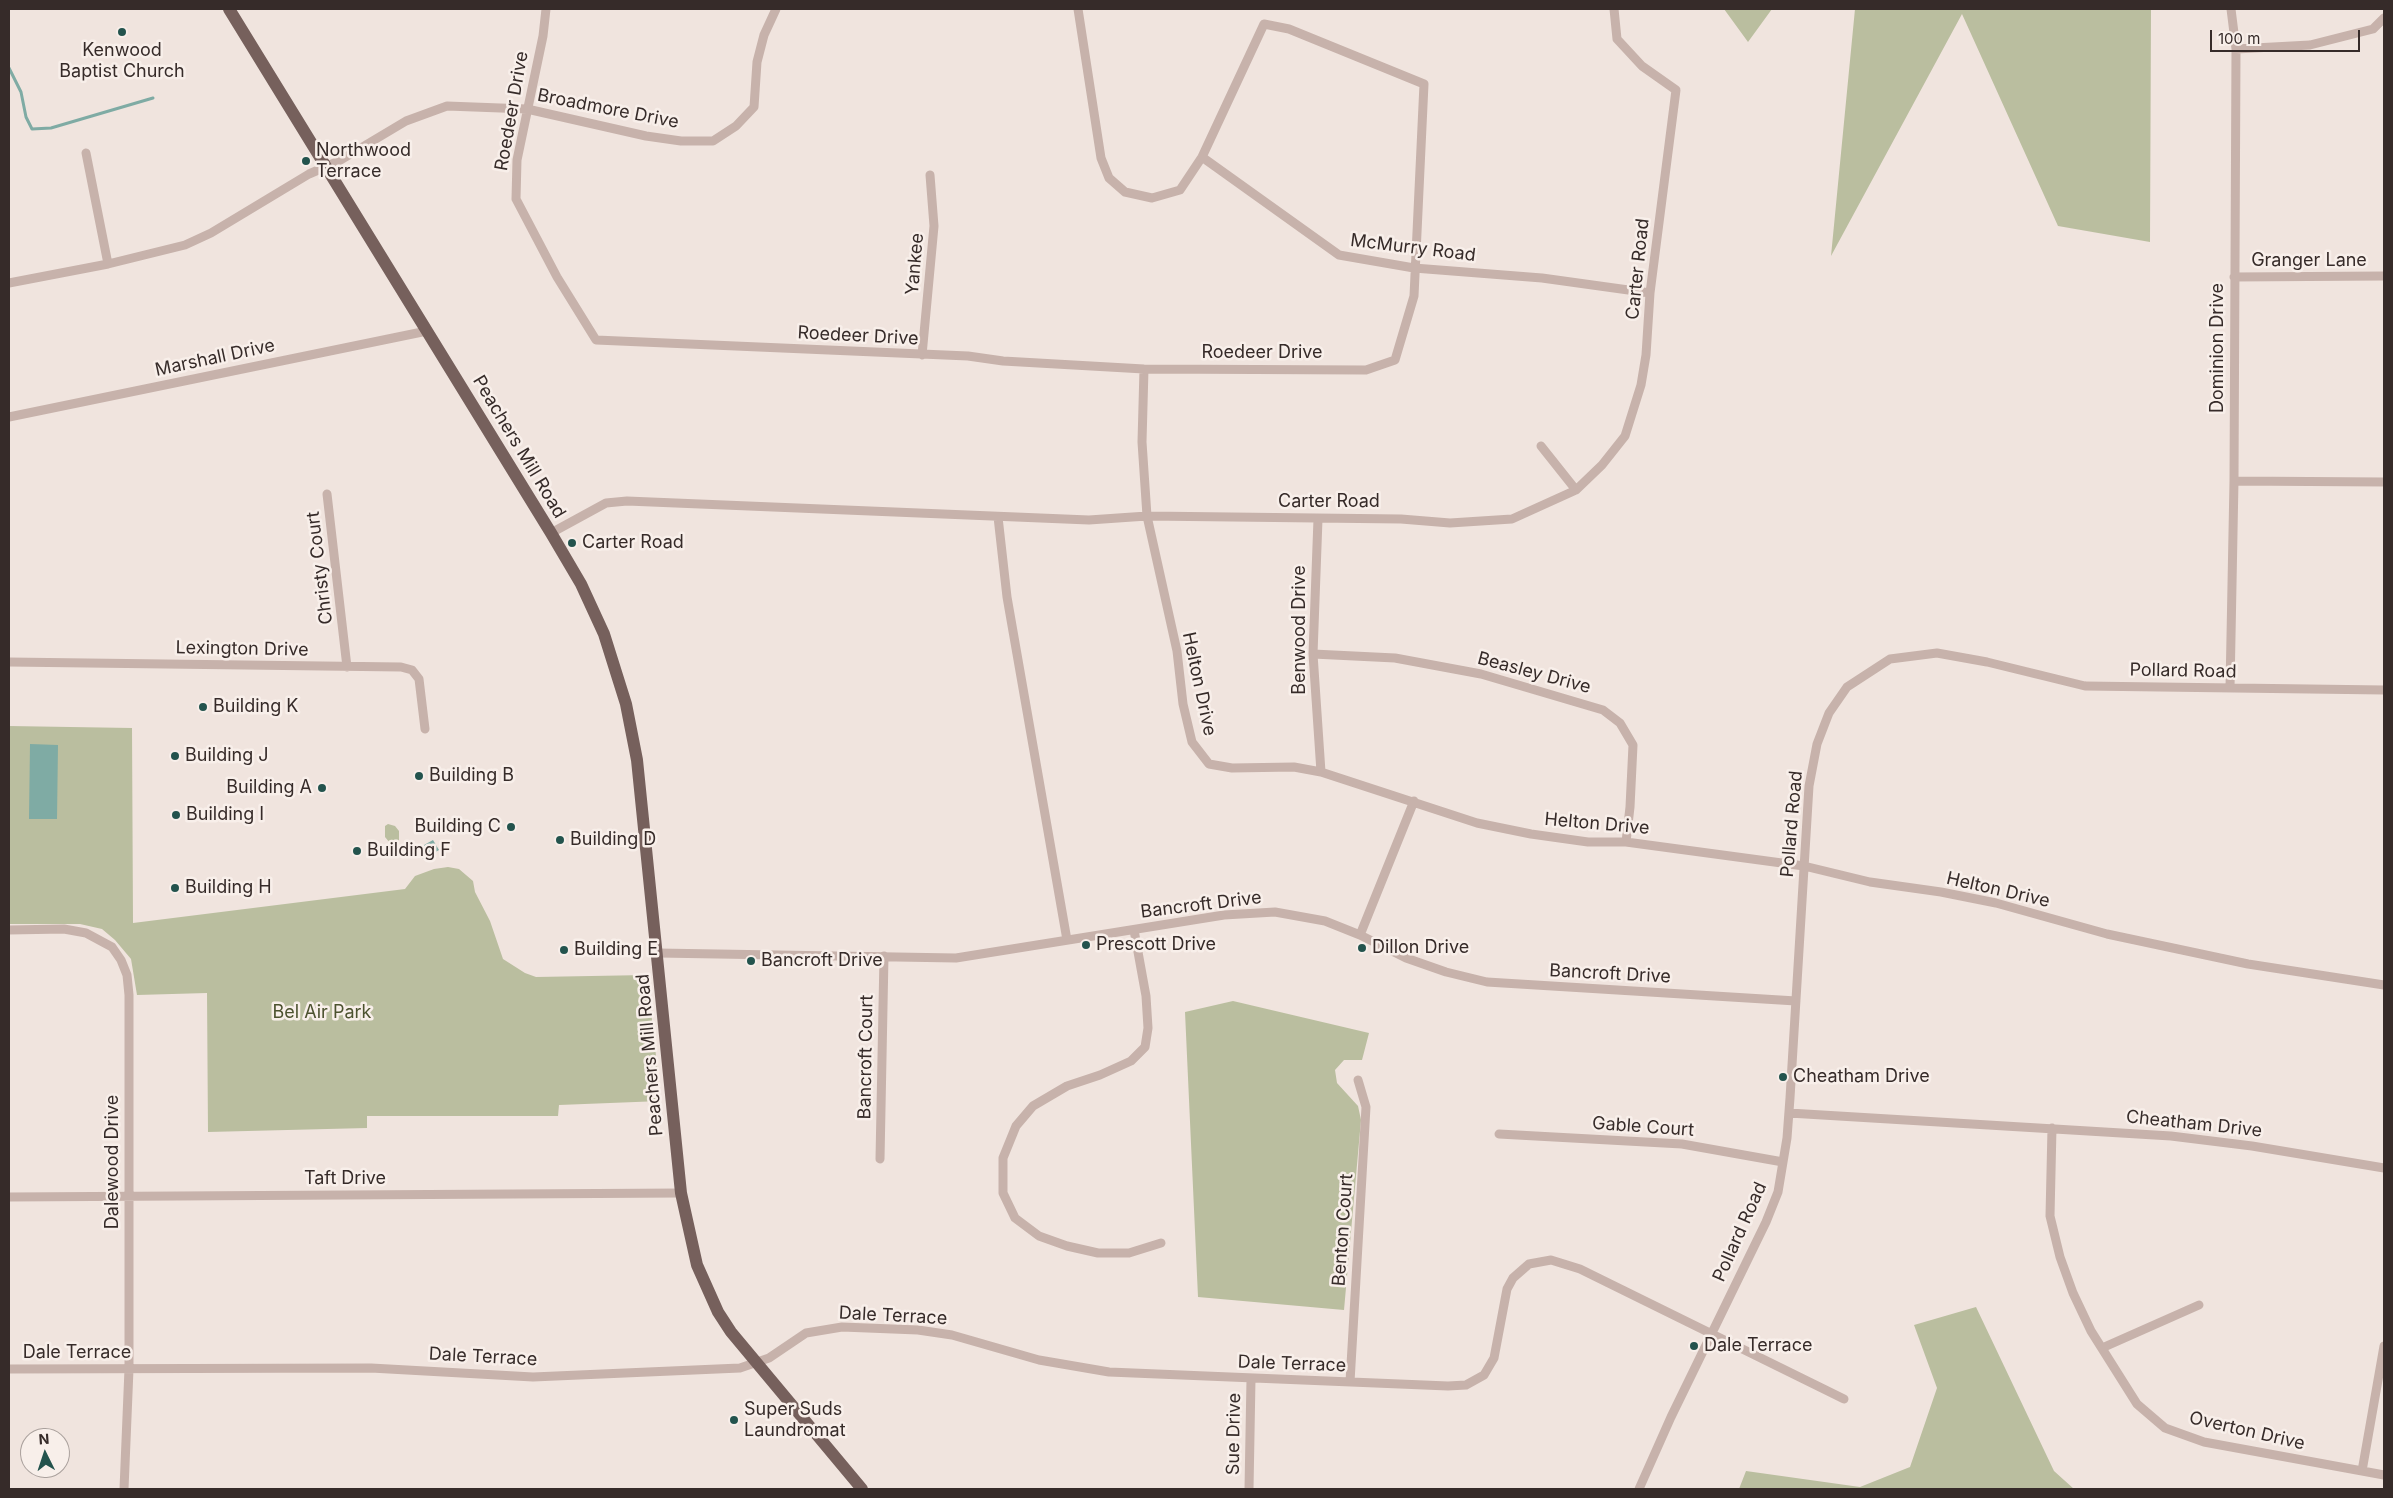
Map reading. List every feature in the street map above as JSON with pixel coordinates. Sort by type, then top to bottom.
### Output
[{"type":"main road","name":"Peachers Mill Road","points":[[229,9],[551,533],[581,584],[604,634],[626,704],[638,768],[681,1193],[697,1265],[722,1319],[756,1364],[862,1489]]},
{"type":"street","name":"Roedeer Drive","points":[[546,9],[517,160],[516,199],[557,277],[596,340],[922,355],[1144,369],[1366,370],[1395,360],[1414,296],[1424,84],[1289,28],[1264,24],[1202,157],[1180,190],[1152,198],[1125,192],[1109,178],[1101,158],[1078,9]]},
{"type":"street","name":"Broadmore Drive","points":[[325,166],[339,161],[406,121],[447,106],[527,109],[646,136],[681,141],[713,141],[736,126],[754,107],[757,62],[764,35],[776,9]]},
{"type":"street","name":"Carter Road","points":[[551,533],[606,503],[627,501],[1089,520],[1147,516],[1400,519],[1450,523],[1512,519],[1576,490],[1602,465],[1625,436],[1641,385],[1646,355],[1650,292],[1676,90],[1642,66],[1617,39],[1614,9]]},
{"type":"street","name":"Dominion Drive","points":[[2230,688],[2234,481],[2236,49],[2231,9]]},
{"type":"street","points":[[2236,49],[2310,45],[2373,29],[2384,18]]},
{"type":"street","points":[[86,153],[108,264]]},
{"type":"street","name":"McMurry Road","points":[[1202,157],[1339,255],[1414,268],[1542,278],[1650,292]]},
{"type":"street","points":[[9,283],[108,264],[192,242],[325,166]]},
{"type":"street","name":"Yankee","points":[[922,355],[934,226],[930,175]]},
{"type":"street","name":"Granger Lane","points":[[2234,278],[2384,276]]},
{"type":"street","name":"Marshall Drive","points":[[9,417],[427,331]]},
{"type":"street","name":"Helton Drive","points":[[1144,369],[1142,442],[1147,516],[1177,651],[1183,704],[1192,742],[1209,764],[1232,768],[1294,767],[1321,772],[1477,823],[1532,834],[1588,842],[1626,842],[1804,866],[1870,882],[1941,892],[1996,903],[2107,934],[2248,964],[2384,985]]},
{"type":"street","points":[[1541,446],[1576,490]]},
{"type":"street","points":[[2234,481],[2384,482]]},
{"type":"street","name":"Christy Court","points":[[328,494],[347,667]]},
{"type":"street","points":[[998,517],[1007,597],[1067,940]]},
{"type":"street","name":"Benwood Drive","points":[[1318,518],[1313,654],[1321,772]]},
{"type":"street","name":"Pollard Road","points":[[1639,1489],[1711,1332],[1766,1222],[1778,1192],[1789,1113],[1809,786],[1817,744],[1829,713],[1848,687],[1890,660],[1936,653],[1987,662],[2085,686],[2384,690]]},
{"type":"street","name":"Beasley Drive","points":[[1313,654],[1395,658],[1481,674],[1602,710],[1620,723],[1633,746],[1626,842]]},
{"type":"street","name":"Lexington Drive","points":[[9,662],[401,667],[412,670],[419,679],[425,729]]},
{"type":"street","points":[[1360,935],[1414,801]]},
{"type":"street","name":"Bancroft Drive","points":[[658,953],[973,956],[1224,915],[1267,912],[1293,914],[1325,921],[1360,935],[1406,958],[1446,972],[1487,982],[1796,1001]]},
{"type":"street","name":"Dalewood Drive","points":[[9,930],[81,931],[104,942],[122,960],[129,995],[129,1369],[124,1489]]},
{"type":"street","points":[[1134,930],[1146,996],[1148,1028],[1145,1047],[1130,1061],[1100,1076],[1067,1086],[1033,1106],[1016,1126],[1003,1158],[1003,1193],[1015,1218],[1039,1236],[1067,1246],[1098,1253],[1129,1253],[1161,1244]]},
{"type":"street","name":"Bancroft Court","points":[[880,1159],[884,956]]},
{"type":"street","name":"Benton Court","points":[[1350,1382],[1366,1107],[1358,1080]]},
{"type":"street","name":"Cheatham Drive","points":[[1789,1113],[2171,1136],[2243,1144],[2384,1168]]},
{"type":"street","name":"Overton Drive","points":[[2052,1128],[2050,1216],[2060,1256],[2073,1293],[2090,1331],[2137,1404],[2165,1428],[2204,1442],[2384,1475]]},
{"type":"street","name":"Gable Court","points":[[1499,1134],[1682,1144],[1783,1162]]},
{"type":"street","name":"Taft Drive","points":[[9,1197],[681,1193]]},
{"type":"street","name":"Dale Terrace","points":[[9,1369],[372,1368],[533,1377],[740,1368],[756,1364],[806,1333],[842,1327],[935,1332],[1039,1360],[1109,1372],[1252,1379],[1448,1386],[1466,1385],[1484,1375],[1494,1358],[1507,1290],[1513,1278],[1529,1264],[1541,1260],[1550,1260],[1570,1264],[1844,1399]]},
{"type":"street","points":[[2102,1348],[2199,1305]]},
{"type":"street","points":[[2362,1471],[2384,1346]]},
{"type":"street","name":"Sue Drive","points":[[1249,1489],[1252,1379]]},
{"type":"green space","points":[[1724,9],[1772,9],[1748,42]]},
{"type":"green space","points":[[1855,9],[2151,9],[2150,242],[2058,226],[1962,14],[1831,256]]},
{"type":"green space","name":"Bel Air Park","points":[[9,726],[132,728],[133,923],[405,889],[415,876],[434,869],[448,867],[459,869],[473,881],[475,892],[490,921],[503,959],[525,973],[536,977],[647,975],[661,1101],[559,1105],[558,1116],[367,1116],[367,1128],[208,1132],[207,993],[137,995],[131,959],[115,940],[102,929],[80,924],[9,924]]},
{"type":"green space","points":[[388,824],[395,826],[399,831],[399,843],[390,843],[385,837],[385,826]]},
{"type":"green space","points":[[1233,1001],[1369,1033],[1362,1060],[1344,1060],[1335,1070],[1337,1083],[1358,1106],[1361,1120],[1344,1310],[1198,1297],[1185,1012]]},
{"type":"green space","points":[[1976,1307],[2054,1471],[2074,1489],[1739,1489],[1746,1471],[1860,1487],[1910,1467],[1937,1388],[1914,1325]]},
{"type":"water","points":[[30,744],[58,745],[57,819],[29,819]]},
{"type":"water","points":[[433,840],[439,850],[423,859],[417,849]]},
{"type":"waterway","points":[[9,68],[21,92],[26,117],[32,129],[51,128],[153,98]]},
{"type":"place","name":"Kenwood Baptist Church","points":[[122,32]]},
{"type":"place","name":"Northwood Terrace","points":[[306,161]]},
{"type":"place","name":"Carter Road","points":[[572,543]]},
{"type":"place","name":"Building K","points":[[203,707]]},
{"type":"place","name":"Building J","points":[[175,756]]},
{"type":"place","name":"Building B","points":[[419,776]]},
{"type":"place","name":"Building A","points":[[322,788]]},
{"type":"place","name":"Building I","points":[[176,815]]},
{"type":"place","name":"Building C","points":[[511,827]]},
{"type":"place","name":"Building D","points":[[560,840]]},
{"type":"place","name":"Building F","points":[[357,851]]},
{"type":"place","name":"Building H","points":[[175,888]]},
{"type":"place","name":"Prescott Drive","points":[[1086,945]]},
{"type":"place","name":"Dillon Drive","points":[[1362,948]]},
{"type":"place","name":"Building E","points":[[564,950]]},
{"type":"place","name":"Bancroft Drive","points":[[751,961]]},
{"type":"place","name":"Cheatham Drive","points":[[1783,1077]]},
{"type":"place","name":"Dale Terrace","points":[[1694,1346]]},
{"type":"place","name":"Super Suds Laundromat","points":[[734,1420]]}]
